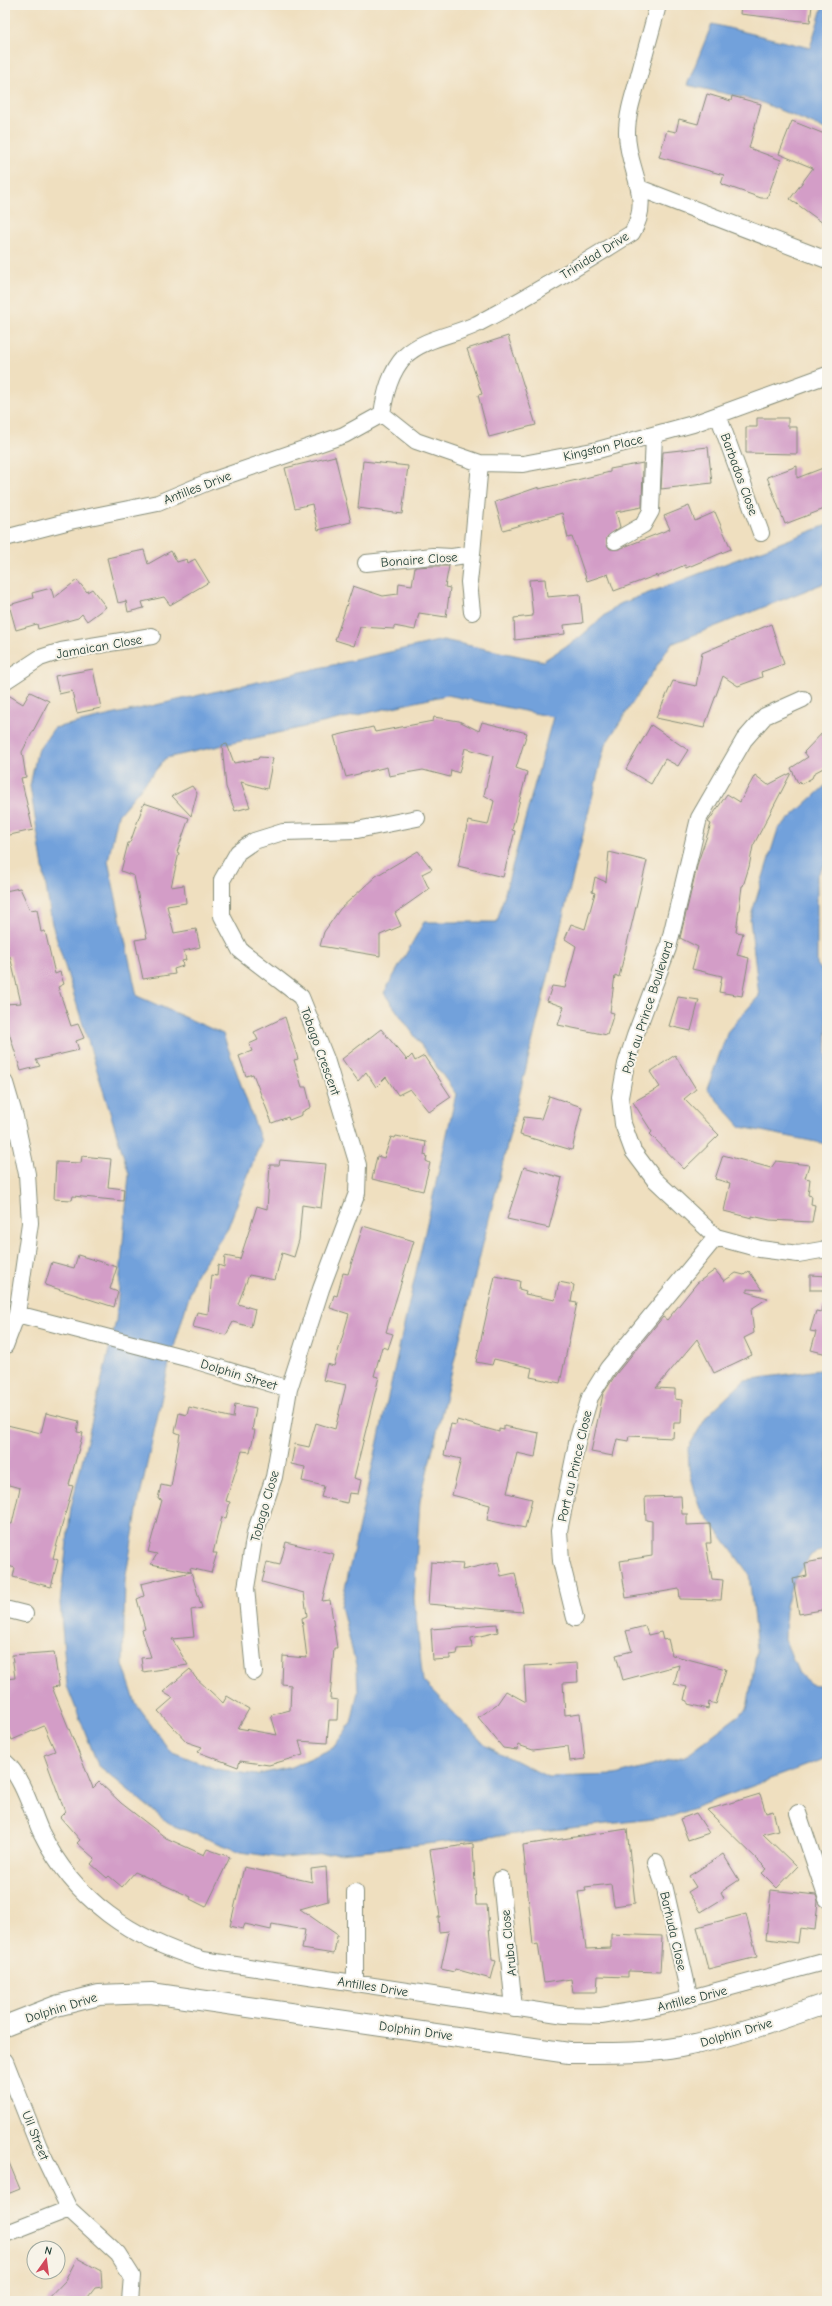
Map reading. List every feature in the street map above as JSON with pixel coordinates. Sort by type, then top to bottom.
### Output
[{"type":"street","name":"Trinidad Drive","points":[[382,414],[385,392],[397,367],[406,355],[427,343],[475,325],[508,308],[632,233],[639,220],[641,205],[639,188],[628,152],[627,131],[630,109],[658,5]]},
{"type":"street","points":[[639,188],[827,260]]},
{"type":"street","name":"Kingston Place","points":[[382,414],[416,441],[480,463],[523,464],[598,450],[654,435],[718,415],[827,375]]},
{"type":"street","name":"Antilles Drive","points":[[5,538],[70,521],[158,503],[208,482],[344,435],[382,414]]},
{"type":"street","name":"Barbados Close","points":[[718,415],[761,533]]},
{"type":"street","points":[[615,541],[644,525],[651,511],[654,435]]},
{"type":"street","name":"Bonaire Close","points":[[472,612],[469,582],[480,463]]},
{"type":"street","name":"Bonaire Close","points":[[366,563],[433,556],[452,557],[472,554]]},
{"type":"street","name":"Jamaican Close","points":[[5,681],[40,658],[61,651],[152,636]]},
{"type":"street","name":"Port au Prince Boulevard","points":[[803,699],[765,716],[744,740],[699,818],[668,948],[635,1036],[620,1097],[623,1124],[633,1151],[654,1179],[716,1237],[760,1250],[798,1254],[827,1249]]},
{"type":"street","name":"Tobago Crescent","points":[[289,1389],[321,1289],[357,1193],[358,1165],[326,1059],[301,997],[240,950],[222,916],[222,880],[238,852],[254,841],[284,832],[357,830],[417,818]]},
{"type":"street","points":[[5,1084],[15,1117],[27,1174],[30,1223],[18,1314],[5,1346]]},
{"type":"street","name":"Port au Prince Close","points":[[575,1618],[562,1561],[559,1531],[578,1438],[590,1397],[608,1368],[716,1237]]},
{"type":"street","name":"Dolphin Street","points":[[18,1314],[190,1359],[289,1389]]},
{"type":"street","name":"Tobago Close","points":[[254,1672],[246,1588],[255,1533],[274,1477],[289,1389]]},
{"type":"street","points":[[5,1609],[25,1614]]},
{"type":"street","name":"Antilles Drive","points":[[5,1762],[25,1793],[42,1833],[65,1871],[94,1903],[129,1930],[170,1950],[203,1960],[514,2008],[565,2015],[601,2016],[690,2000],[827,1961]]},
{"type":"street","points":[[798,1813],[827,1899]]},
{"type":"street","name":"Barhuda Close","points":[[656,1862],[665,1889],[690,2000]]},
{"type":"street","name":"Aruba Close","points":[[502,1879],[514,2008]]},
{"type":"street","points":[[355,1892],[355,1984]]},
{"type":"street","name":"Dolphin Drive","points":[[5,2026],[56,2006],[99,1995],[151,1993],[569,2053],[624,2054],[681,2047],[756,2028],[827,2003]]},
{"type":"street","name":"Uil Street","points":[[5,2061],[39,2147],[69,2209]]},
{"type":"street","points":[[5,2234],[69,2209],[118,2254],[132,2276],[130,2301]]},
{"type":"water","points":[[823,5],[827,5],[827,130],[758,101],[687,85],[712,24],[810,48]]},
{"type":"water","points":[[827,525],[827,582],[671,644],[605,745],[420,1501],[414,1598],[423,1681],[486,1746],[548,1777],[615,1775],[685,1756],[747,1709],[757,1649],[749,1574],[699,1506],[689,1469],[688,1448],[707,1416],[745,1380],[827,1369],[827,1547],[811,1555],[793,1581],[786,1606],[785,1640],[799,1674],[811,1684],[827,1686],[827,1758],[670,1817],[372,1850],[282,1858],[241,1852],[169,1824],[98,1765],[67,1686],[60,1603],[71,1507],[116,1321],[129,1174],[52,924],[30,786],[37,752],[54,728],[443,640],[543,661],[580,637],[617,605]],"holes":[[[447,695],[553,717],[497,922],[424,922],[384,993],[456,1094],[341,1606],[357,1669],[358,1692],[351,1723],[333,1748],[291,1767],[256,1775],[216,1769],[170,1751],[136,1704],[123,1664],[125,1581],[139,1500],[169,1364],[195,1276],[227,1230],[261,1141],[223,1034],[137,996],[108,861],[118,815],[166,758]]]},
{"type":"water","points":[[827,784],[827,861],[817,876],[817,964],[827,978],[826,1144],[741,1127],[707,1089],[728,1031],[759,996],[750,919],[778,829]]},
{"type":"building","points":[[741,5],[812,5],[810,22],[740,14]]},
{"type":"building","points":[[707,94],[731,101],[732,96],[761,104],[749,148],[781,160],[767,198],[761,198],[721,184],[724,175],[659,157],[667,130],[676,132],[679,119],[698,124]]},
{"type":"building","points":[[792,121],[827,135],[827,226],[790,199],[813,168],[779,154]]},
{"type":"building","points":[[508,336],[536,425],[489,437],[478,395],[482,394],[467,349]]},
{"type":"building","points":[[757,418],[788,418],[788,427],[797,427],[797,454],[746,453],[746,427],[757,427]]},
{"type":"building","points":[[708,447],[712,483],[661,489],[663,452]]},
{"type":"building","points":[[335,456],[351,522],[318,530],[312,504],[295,508],[285,468]]},
{"type":"building","points":[[363,461],[408,466],[402,514],[358,508]]},
{"type":"building","points":[[643,463],[642,507],[616,512],[620,527],[607,537],[607,545],[610,549],[619,549],[670,529],[664,516],[689,506],[695,521],[715,512],[731,549],[686,568],[685,565],[657,577],[657,575],[614,591],[608,574],[587,581],[572,537],[568,538],[562,513],[503,530],[495,502],[539,487],[539,489],[610,472],[610,469]]},
{"type":"building","points":[[797,466],[797,478],[823,468],[827,478],[827,508],[785,524],[767,477]]},
{"type":"building","points":[[144,550],[148,564],[171,551],[177,562],[187,559],[188,563],[195,559],[209,582],[170,605],[164,597],[142,602],[144,608],[128,612],[126,601],[118,603],[107,558]]},
{"type":"building","points":[[449,566],[445,587],[450,588],[446,617],[419,613],[415,630],[394,626],[394,629],[360,627],[354,646],[335,640],[353,586],[383,596],[398,594],[399,583],[412,585],[415,567]]},
{"type":"building","points":[[545,579],[547,597],[580,594],[583,623],[564,625],[565,634],[515,640],[514,618],[533,616],[529,580]]},
{"type":"building","points":[[77,580],[87,592],[92,589],[106,607],[87,621],[82,614],[78,618],[38,629],[37,624],[16,630],[9,605],[33,598],[32,593],[51,588],[54,598]]},
{"type":"building","points":[[771,624],[784,664],[761,672],[762,677],[738,686],[723,676],[704,728],[656,718],[673,681],[696,686],[702,653]]},
{"type":"building","points":[[93,669],[101,708],[77,713],[72,691],[59,694],[55,676]]},
{"type":"building","points":[[30,692],[49,701],[22,752],[26,777],[21,778],[33,830],[5,836],[5,693],[23,704]]},
{"type":"building","points":[[434,717],[459,721],[479,731],[482,722],[527,733],[516,768],[527,772],[512,830],[515,831],[503,877],[458,866],[468,821],[488,825],[494,801],[484,795],[493,756],[465,748],[459,773],[451,770],[450,777],[423,770],[389,776],[387,767],[346,777],[334,736],[373,727],[375,732],[433,721]]},
{"type":"building","points":[[651,725],[688,750],[678,766],[665,759],[651,784],[626,769]]},
{"type":"building","points":[[827,728],[827,766],[814,773],[812,778],[801,784],[800,781],[798,783],[791,768],[808,757],[804,752]]},
{"type":"building","points":[[227,744],[234,763],[258,759],[259,757],[273,758],[267,789],[241,782],[250,807],[235,811],[226,787],[222,745]]},
{"type":"building","points":[[791,773],[753,846],[749,867],[742,886],[736,932],[743,933],[737,955],[749,958],[742,996],[719,992],[722,976],[692,969],[698,947],[680,938],[698,862],[711,824],[708,822],[727,794],[740,802],[755,775],[768,785]]},
{"type":"building","points":[[192,786],[197,793],[191,816],[172,796]]},
{"type":"building","points":[[144,803],[189,818],[177,852],[179,853],[171,887],[184,885],[186,903],[167,906],[174,933],[196,929],[200,947],[184,951],[186,960],[182,961],[183,966],[174,969],[175,974],[143,979],[135,940],[147,938],[134,876],[121,871],[128,843],[130,843]]},
{"type":"building","points":[[418,851],[432,869],[422,874],[429,889],[395,913],[401,926],[380,935],[380,956],[320,946],[324,932],[340,909],[376,876]]},
{"type":"building","points":[[609,852],[647,861],[619,977],[615,975],[610,1012],[614,1013],[607,1035],[558,1025],[564,1007],[547,1001],[552,986],[565,988],[576,946],[565,939],[571,924],[585,929],[595,893],[592,892],[595,877],[606,882]]},
{"type":"building","points":[[20,888],[30,910],[37,909],[41,932],[45,931],[55,974],[60,972],[64,984],[58,987],[71,1026],[78,1024],[84,1038],[76,1041],[79,1050],[36,1060],[40,1066],[21,1071],[5,1020],[5,1004],[21,1003],[10,956],[5,957],[5,891]]},
{"type":"building","points":[[678,997],[699,1000],[691,1031],[669,1026]]},
{"type":"building","points":[[285,1017],[298,1059],[294,1060],[302,1087],[306,1087],[311,1107],[302,1112],[302,1115],[289,1120],[288,1117],[272,1123],[253,1074],[246,1076],[239,1056],[252,1051],[249,1044],[258,1040],[254,1032]]},
{"type":"building","points":[[381,1029],[407,1060],[412,1055],[415,1061],[424,1056],[451,1097],[429,1112],[410,1089],[398,1095],[386,1077],[376,1087],[366,1072],[358,1081],[342,1059]]},
{"type":"building","points":[[675,1055],[696,1089],[684,1099],[719,1135],[684,1169],[650,1134],[652,1132],[633,1102],[660,1087],[650,1072]]},
{"type":"building","points":[[549,1096],[582,1107],[572,1150],[520,1135],[524,1117],[541,1119]]},
{"type":"building","points":[[396,1136],[426,1142],[424,1155],[427,1156],[426,1161],[430,1163],[423,1191],[372,1179],[377,1156],[384,1158],[391,1137],[395,1138]]},
{"type":"building","points":[[723,1155],[771,1168],[776,1161],[809,1165],[805,1178],[810,1179],[808,1195],[812,1196],[811,1204],[815,1205],[812,1222],[770,1220],[752,1216],[752,1218],[724,1211],[730,1183],[715,1179]]},
{"type":"building","points":[[82,1156],[111,1159],[108,1187],[124,1189],[123,1201],[73,1196],[72,1200],[54,1199],[56,1162],[81,1163]]},
{"type":"building","points":[[280,1160],[326,1164],[321,1208],[302,1205],[299,1240],[294,1257],[282,1253],[275,1280],[249,1275],[238,1304],[255,1309],[251,1327],[233,1322],[226,1335],[193,1327],[197,1312],[208,1314],[212,1275],[217,1276],[218,1265],[224,1267],[225,1256],[240,1259],[257,1206],[267,1209],[270,1165],[279,1165]]},
{"type":"building","points":[[524,1167],[562,1178],[549,1228],[507,1219]]},
{"type":"building","points":[[363,1226],[414,1241],[386,1332],[393,1334],[388,1349],[382,1347],[374,1376],[379,1377],[354,1478],[361,1480],[358,1494],[349,1493],[347,1503],[321,1497],[324,1486],[302,1481],[305,1467],[291,1464],[295,1444],[309,1447],[316,1423],[335,1429],[346,1385],[323,1380],[327,1364],[334,1366],[349,1314],[330,1308],[334,1295],[337,1296],[343,1273],[348,1274]]},
{"type":"building","points":[[78,1255],[117,1267],[110,1289],[118,1292],[114,1307],[45,1285],[52,1262],[74,1268]]},
{"type":"building","points":[[715,1270],[724,1281],[736,1273],[744,1275],[749,1271],[762,1290],[747,1289],[747,1292],[768,1298],[751,1309],[754,1333],[744,1338],[752,1355],[714,1373],[697,1339],[656,1388],[675,1389],[675,1399],[682,1400],[681,1423],[674,1423],[673,1438],[629,1436],[628,1441],[617,1439],[613,1456],[591,1452],[603,1394],[616,1374],[663,1317],[667,1320],[697,1283]]},
{"type":"building","points":[[810,1275],[827,1276],[827,1290],[810,1290]]},
{"type":"building","points":[[495,1276],[520,1281],[519,1289],[526,1291],[525,1294],[555,1300],[559,1282],[574,1285],[571,1302],[577,1303],[560,1383],[530,1377],[532,1368],[494,1359],[492,1365],[476,1362]]},
{"type":"building","points":[[822,1306],[827,1306],[827,1354],[811,1350],[816,1332],[810,1331],[816,1311],[821,1312]]},
{"type":"building","points":[[235,1404],[256,1408],[252,1430],[255,1430],[250,1452],[242,1451],[226,1501],[230,1502],[226,1518],[222,1517],[213,1553],[217,1553],[211,1573],[190,1568],[202,1608],[191,1610],[194,1637],[172,1639],[188,1665],[143,1672],[141,1658],[151,1657],[142,1630],[145,1629],[137,1599],[144,1596],[141,1584],[191,1572],[151,1564],[157,1554],[148,1552],[162,1500],[158,1499],[161,1485],[171,1487],[180,1434],[175,1432],[179,1413],[187,1415],[189,1407],[233,1418]]},
{"type":"building","points":[[46,1413],[79,1421],[77,1432],[83,1433],[69,1485],[73,1486],[53,1558],[58,1560],[51,1587],[13,1577],[15,1568],[5,1565],[5,1523],[12,1524],[20,1488],[5,1484],[5,1433],[7,1425],[41,1433]]},
{"type":"building","points":[[457,1420],[499,1432],[499,1429],[504,1430],[504,1426],[539,1433],[535,1457],[517,1453],[507,1493],[532,1499],[525,1528],[487,1520],[490,1505],[452,1495],[461,1459],[444,1455],[451,1424],[456,1425]]},
{"type":"building","points":[[681,1496],[682,1514],[687,1514],[687,1525],[710,1524],[711,1543],[706,1543],[712,1579],[723,1580],[721,1600],[680,1599],[679,1589],[626,1598],[620,1561],[652,1556],[652,1521],[646,1520],[645,1497]]},
{"type":"building","points":[[286,1542],[334,1554],[322,1601],[330,1600],[337,1648],[334,1648],[330,1699],[338,1700],[337,1720],[329,1720],[327,1743],[299,1741],[303,1755],[269,1765],[240,1761],[238,1767],[198,1752],[202,1747],[187,1742],[158,1711],[173,1698],[163,1692],[190,1669],[195,1677],[223,1703],[227,1696],[249,1709],[238,1728],[277,1735],[271,1715],[290,1710],[291,1685],[282,1684],[283,1656],[307,1658],[302,1618],[307,1616],[304,1593],[262,1582],[267,1562],[280,1565]]},
{"type":"building","points":[[827,1559],[827,1609],[799,1614],[793,1579],[807,1576],[805,1563]]},
{"type":"building","points":[[431,1562],[463,1564],[462,1570],[498,1562],[501,1576],[515,1573],[523,1612],[428,1604]]},
{"type":"building","points":[[497,1624],[498,1632],[471,1638],[472,1648],[458,1649],[457,1654],[450,1655],[450,1659],[433,1660],[431,1629]]},
{"type":"building","points":[[645,1626],[648,1635],[661,1632],[663,1640],[668,1639],[672,1655],[726,1669],[716,1704],[709,1702],[708,1709],[688,1704],[688,1701],[684,1700],[687,1687],[674,1684],[679,1665],[623,1680],[616,1655],[632,1651],[626,1631]]},
{"type":"building","points":[[54,1652],[59,1686],[52,1687],[93,1788],[99,1782],[121,1803],[166,1838],[204,1855],[207,1849],[230,1857],[206,1907],[190,1899],[191,1897],[135,1872],[122,1887],[109,1876],[107,1878],[91,1864],[95,1859],[77,1843],[80,1840],[60,1817],[65,1812],[44,1755],[55,1751],[44,1726],[12,1740],[5,1724],[5,1679],[15,1678],[12,1655]]},
{"type":"building","points":[[577,1663],[578,1682],[563,1683],[565,1715],[580,1713],[585,1759],[570,1761],[568,1746],[533,1750],[518,1745],[517,1750],[503,1748],[478,1717],[497,1704],[506,1691],[526,1702],[524,1666]]},
{"type":"building","points":[[760,1794],[766,1813],[773,1811],[778,1830],[763,1834],[797,1867],[777,1888],[762,1873],[767,1869],[707,1810]]},
{"type":"building","points":[[696,1813],[709,1833],[688,1840],[680,1819]]},
{"type":"building","points":[[627,1829],[635,1903],[614,1906],[611,1884],[585,1887],[586,1891],[578,1892],[586,1949],[611,1948],[611,1934],[662,1936],[660,1972],[628,1971],[628,1977],[598,1976],[597,1992],[573,1992],[571,1979],[544,1983],[538,1944],[533,1945],[523,1845]]},
{"type":"building","points":[[473,1844],[476,1905],[487,1905],[492,1960],[496,1961],[491,1979],[455,1969],[454,1972],[441,1969],[449,1931],[439,1932],[438,1917],[440,1917],[430,1850]]},
{"type":"building","points":[[723,1854],[739,1880],[721,1892],[724,1898],[701,1912],[688,1892],[696,1887],[689,1876]]},
{"type":"building","points":[[244,1867],[312,1882],[311,1869],[326,1867],[328,1901],[300,1909],[339,1936],[337,1936],[334,1954],[302,1949],[305,1930],[272,1924],[271,1930],[245,1924],[243,1929],[230,1926]]},
{"type":"building","points":[[771,1890],[816,1895],[818,1901],[815,1930],[800,1928],[798,1943],[766,1939]]},
{"type":"building","points":[[746,1914],[757,1957],[708,1969],[697,1927]]},
{"type":"building","points":[[5,2153],[20,2189],[5,2195]]},
{"type":"building","points":[[77,2258],[101,2271],[102,2287],[95,2288],[85,2301],[46,2301],[66,2279]]}]
